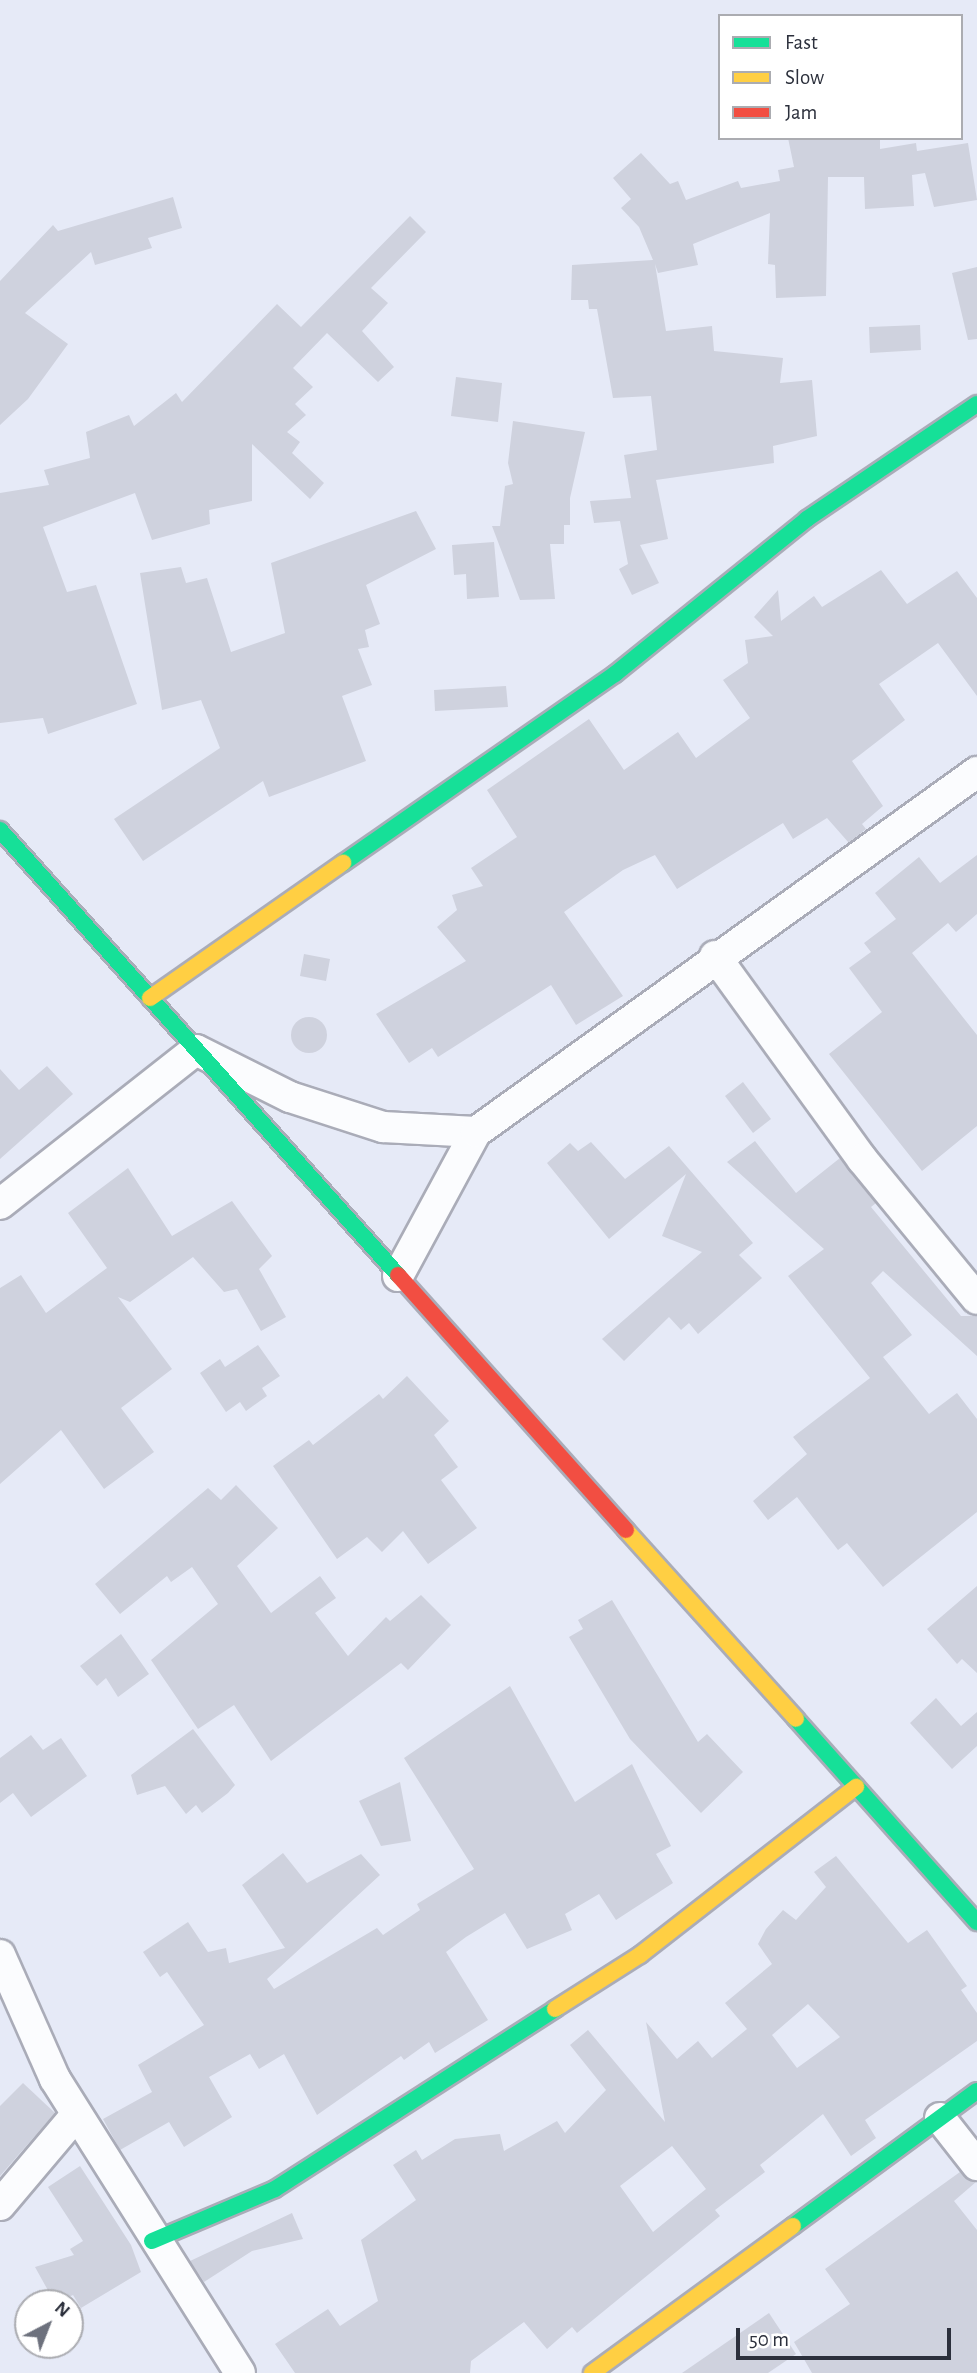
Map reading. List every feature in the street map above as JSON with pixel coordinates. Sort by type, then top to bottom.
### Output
[{"type":"street","points":[[150,998],[615,674],[807,519],[977,404]]},
{"type":"street","points":[[398,1276],[476,1132],[715,956],[977,772]]},
{"type":"street","points":[[0,830],[977,1922]]},
{"type":"street","points":[[715,956],[862,1159],[977,1299]]},
{"type":"street","points":[[196,1049],[290,1097],[383,1127],[476,1132]]},
{"type":"street","points":[[0,1204],[196,1049]]},
{"type":"street","points":[[152,2241],[275,2189],[640,1955],[856,1787]]},
{"type":"street","points":[[0,1955],[76,2115],[152,2241],[240,2373]]},
{"type":"street","points":[[592,2373],[977,2091]]},
{"type":"street","points":[[0,2205],[76,2115]]},
{"type":"street","points":[[940,2118],[977,2165]]},
{"type":"building","points":[[788,140],[880,140],[880,149],[916,143],[917,151],[968,143],[977,200],[934,207],[925,173],[912,175],[914,206],[865,209],[864,177],[828,177],[826,296],[776,298],[775,265],[768,264],[770,213],[693,244],[698,265],[658,273],[655,264],[666,331],[712,326],[714,351],[783,358],[780,383],[812,380],[817,436],[773,446],[774,463],[656,480],[668,539],[640,545],[659,583],[632,595],[619,569],[628,564],[620,521],[594,523],[590,501],[631,498],[624,455],[657,450],[651,396],[613,398],[597,309],[589,309],[588,300],[571,300],[572,265],[653,260],[639,227],[621,208],[631,199],[613,178],[641,153],[670,184],[678,181],[686,200],[738,181],[741,188],[780,181],[778,170],[794,167]]},
{"type":"building","points":[[173,197],[182,228],[148,238],[152,248],[95,265],[91,252],[25,313],[68,344],[28,399],[0,425],[0,281],[53,225],[58,231]]},
{"type":"building","points":[[410,216],[426,232],[371,288],[388,303],[362,331],[394,367],[378,382],[327,333],[293,368],[313,387],[295,404],[306,415],[287,432],[300,442],[292,453],[324,483],[310,499],[252,444],[252,501],[209,510],[210,524],[152,540],[135,493],[43,527],[67,592],[96,585],[137,704],[48,734],[43,718],[0,723],[0,493],[49,485],[44,470],[90,458],[86,432],[129,415],[134,426],[176,393],[182,402],[277,304],[301,327]]},
{"type":"building","points":[[977,267],[977,339],[968,340],[952,273]]},
{"type":"building","points":[[920,325],[921,350],[870,353],[869,327]]},
{"type":"building","points":[[456,377],[502,383],[498,422],[451,416]]},
{"type":"building","points":[[513,421],[585,432],[570,498],[570,525],[564,525],[564,544],[550,544],[555,599],[520,600],[492,526],[500,526],[505,486],[513,484],[508,463]]},
{"type":"building","points":[[416,511],[436,549],[366,585],[380,624],[365,630],[369,647],[358,649],[372,685],[342,696],[366,761],[269,797],[263,781],[143,861],[114,819],[220,748],[201,700],[162,710],[140,573],[181,567],[186,583],[207,578],[231,652],[285,633],[271,563]]},
{"type":"building","points":[[494,542],[499,597],[467,599],[466,574],[454,575],[452,545]]},
{"type":"building","points":[[881,570],[907,604],[957,571],[977,598],[977,696],[938,643],[879,684],[905,720],[852,761],[883,806],[862,824],[866,829],[849,843],[827,818],[793,839],[783,823],[677,889],[655,855],[623,870],[564,912],[623,996],[576,1025],[551,985],[438,1057],[432,1048],[409,1063],[376,1014],[466,961],[437,927],[457,910],[452,895],[483,886],[471,868],[517,837],[487,790],[589,719],[624,770],[678,732],[696,758],[750,718],[723,680],[748,663],[745,640],[773,636],[754,617],[778,590],[781,621],[814,596],[822,607]]},
{"type":"building","points":[[506,686],[508,707],[435,711],[434,690]]},
{"type":"building","points":[[977,855],[977,914],[956,932],[948,923],[912,953],[977,1035],[977,1126],[922,1171],[829,1054],[882,1012],[849,968],[871,952],[864,943],[896,919],[875,893],[919,857],[940,883]]},
{"type":"building","points":[[304,954],[330,959],[326,981],[300,976]]},
{"type":"building","points":[[309,1017],[321,1023],[327,1035],[321,1047],[309,1053],[297,1047],[291,1035],[297,1023]]},
{"type":"building","points":[[47,1066],[73,1094],[0,1159],[0,1069],[19,1090]]},
{"type":"building","points":[[743,1082],[771,1119],[753,1133],[725,1096]]},
{"type":"building","points":[[755,1141],[796,1193],[840,1158],[876,1203],[871,1207],[961,1316],[977,1316],[977,1356],[883,1271],[871,1283],[912,1335],[883,1357],[929,1414],[957,1393],[977,1419],[977,1512],[883,1587],[847,1543],[838,1550],[797,1497],[768,1520],[753,1501],[807,1454],[793,1437],[870,1378],[788,1276],[824,1249],[727,1162]]},
{"type":"building","points":[[591,1142],[625,1179],[669,1146],[753,1243],[739,1255],[762,1278],[698,1334],[689,1323],[681,1330],[669,1317],[624,1361],[602,1339],[702,1252],[662,1236],[686,1174],[609,1239],[547,1163],[570,1143],[578,1151]]},
{"type":"building","points":[[128,1168],[172,1236],[232,1201],[272,1256],[259,1269],[286,1317],[261,1331],[237,1289],[224,1292],[193,1257],[130,1302],[118,1297],[172,1369],[121,1408],[154,1452],[104,1489],[61,1430],[0,1484],[0,1288],[21,1275],[46,1313],[107,1268],[68,1213]]},
{"type":"building","points":[[258,1345],[280,1376],[262,1388],[267,1396],[246,1411],[240,1402],[226,1412],[200,1373],[220,1359],[225,1367]]},
{"type":"building","points":[[407,1376],[449,1421],[434,1435],[458,1467],[441,1480],[477,1528],[428,1564],[403,1531],[382,1552],[367,1537],[337,1559],[273,1466],[309,1440],[313,1445],[379,1394],[383,1399]]},
{"type":"building","points":[[236,1485],[278,1528],[237,1566],[271,1613],[320,1576],[336,1598],[315,1613],[348,1656],[386,1617],[390,1621],[421,1595],[451,1625],[408,1670],[401,1663],[271,1761],[234,1705],[198,1729],[151,1660],[218,1604],[192,1567],[171,1582],[167,1576],[120,1614],[95,1584],[208,1488],[221,1500]]},
{"type":"building","points":[[977,1586],[977,1673],[962,1659],[957,1664],[927,1629]]},
{"type":"building","points":[[612,1600],[698,1742],[707,1734],[743,1772],[701,1813],[630,1739],[569,1637],[583,1629],[578,1620]]},
{"type":"building","points":[[121,1634],[149,1674],[118,1697],[106,1678],[97,1686],[80,1666]]},
{"type":"building","points":[[510,1686],[575,1802],[632,1764],[671,1846],[656,1854],[673,1883],[616,1920],[599,1894],[565,1914],[572,1930],[527,1949],[505,1913],[466,1937],[446,1952],[488,2020],[435,2053],[429,2042],[404,2060],[401,2056],[317,2115],[284,2054],[259,2069],[250,2054],[209,2077],[232,2117],[184,2147],[169,2122],[120,2150],[103,2119],[152,2092],[138,2065],[204,2025],[167,1972],[160,1977],[143,1952],[188,1922],[208,1952],[226,1948],[229,1963],[285,1948],[242,1885],[283,1853],[307,1883],[361,1854],[380,1875],[267,1979],[274,1989],[377,1928],[383,1935],[420,1910],[417,1904],[474,1869],[404,1758]]},
{"type":"building","points":[[936,1698],[961,1726],[977,1712],[977,1746],[952,1769],[910,1723]]},
{"type":"building","points":[[193,1729],[235,1785],[202,1813],[196,1805],[186,1814],[165,1786],[137,1795],[131,1775]]},
{"type":"building","points":[[31,1735],[43,1750],[61,1738],[87,1776],[31,1817],[13,1793],[0,1803],[0,1758]]},
{"type":"building","points":[[400,1782],[411,1841],[381,1846],[359,1801]]},
{"type":"building","points":[[836,1856],[908,1943],[927,1930],[967,1986],[961,1990],[977,2013],[977,2041],[865,2120],[876,2138],[851,2156],[823,2114],[760,2165],[765,2172],[715,2210],[720,2216],[577,2333],[572,2327],[547,2349],[524,2322],[471,2361],[470,2373],[295,2373],[275,2344],[328,2309],[340,2326],[378,2301],[361,2240],[416,2200],[393,2165],[416,2150],[422,2160],[455,2139],[500,2134],[504,2151],[557,2121],[565,2133],[606,2090],[570,2045],[588,2030],[665,2122],[646,2022],[677,2059],[698,2041],[712,2058],[747,2029],[725,2003],[772,1964],[758,1944],[766,1929],[783,1910],[796,1920],[826,1887],[814,1872]],"holes":[[[808,2004],[840,2037],[797,2068],[772,2035]],[[672,2146],[706,2189],[653,2232],[620,2186]]]},
{"type":"building","points":[[23,2083],[55,2113],[0,2176],[0,2106]]},
{"type":"building","points":[[80,2166],[131,2245],[141,2272],[84,2306],[84,2289],[47,2289],[35,2267],[74,2255],[70,2249],[83,2241],[48,2187]]},
{"type":"building","points":[[960,2172],[976,2182],[954,2201],[977,2230],[977,2373],[812,2373],[794,2342],[850,2304],[825,2269]]},
{"type":"building","points":[[292,2213],[303,2239],[252,2251],[204,2282],[190,2261]]},
{"type":"building","points":[[769,2313],[796,2354],[768,2373],[682,2373]]},
{"type":"traffic: fast","points":[[343,863],[615,674],[807,519],[977,404]]},
{"type":"traffic: fast","points":[[0,830],[398,1275]]},
{"type":"traffic: fast","points":[[796,1719],[977,1922]]},
{"type":"traffic: fast","points":[[152,2241],[275,2189],[555,2009]]},
{"type":"traffic: fast","points":[[793,2226],[977,2091]]},
{"type":"traffic: slow","points":[[150,998],[343,863]]},
{"type":"traffic: slow","points":[[626,1530],[796,1719]]},
{"type":"traffic: slow","points":[[555,2009],[640,1955],[856,1787]]},
{"type":"traffic: slow","points":[[592,2373],[793,2226]]},
{"type":"traffic: jam","points":[[398,1275],[626,1530]]}]
